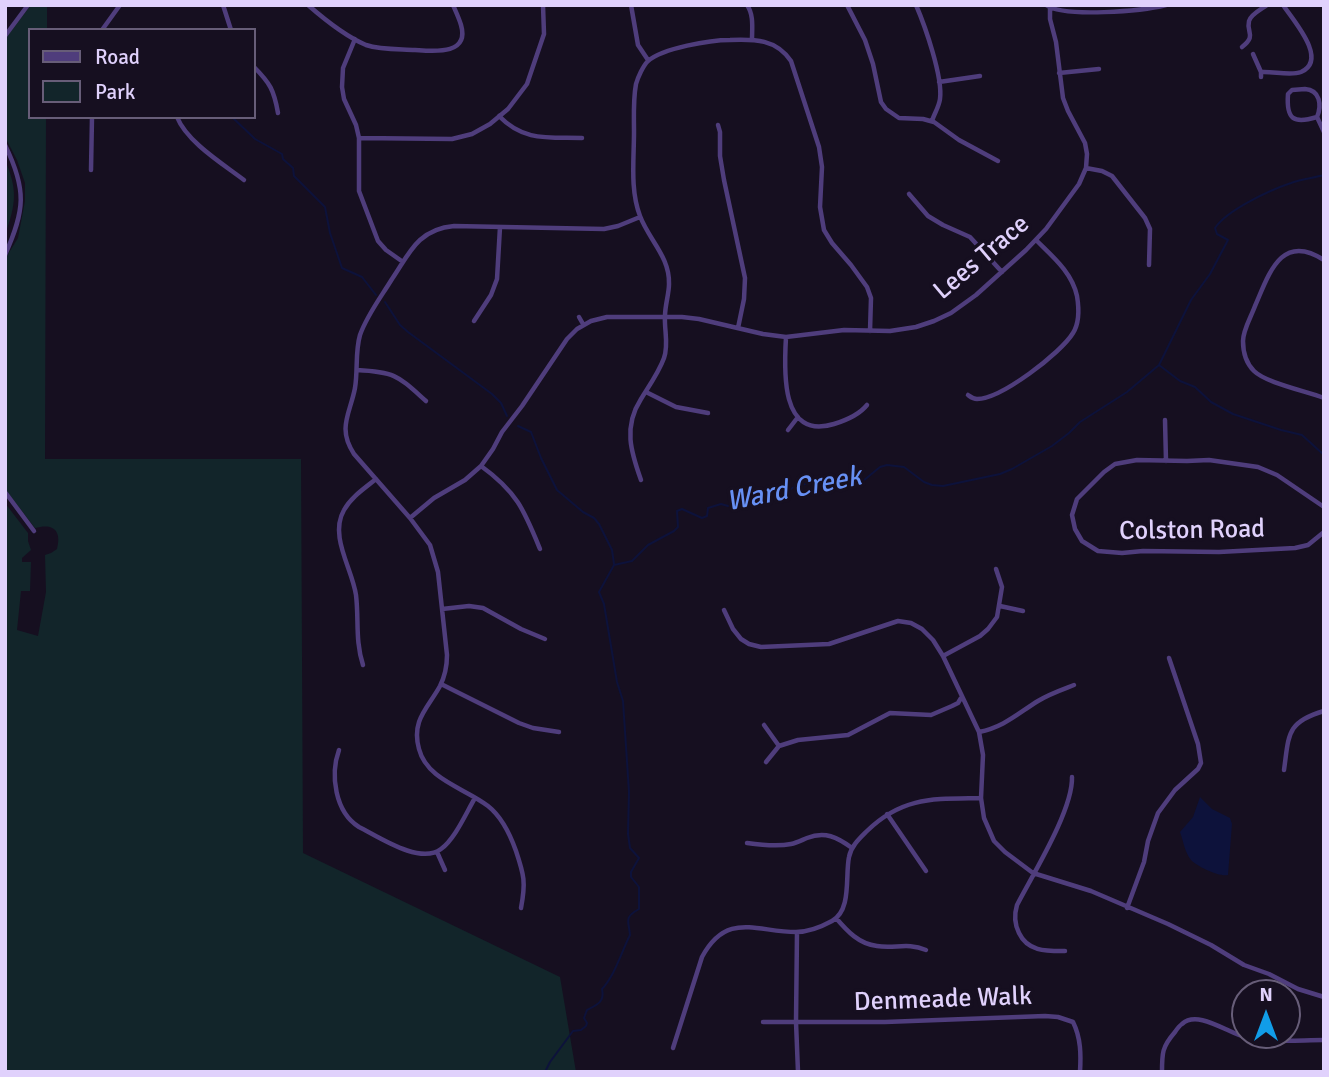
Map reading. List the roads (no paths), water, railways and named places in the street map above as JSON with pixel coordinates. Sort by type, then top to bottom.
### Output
[{"type":"street","points":[[5,36],[28,5]]},
{"type":"street","points":[[103,28],[120,5]]},
{"type":"street","points":[[223,5],[230,28]]},
{"type":"street","points":[[308,5],[355,39],[377,48],[447,51],[458,44],[462,34],[453,5]]},
{"type":"street","points":[[359,138],[452,139],[481,130],[521,93],[531,75],[544,34],[543,5]]},
{"type":"street","points":[[631,5],[638,45],[648,60]]},
{"type":"street","points":[[747,5],[752,17],[752,40]]},
{"type":"street","points":[[847,5],[866,40],[884,107],[899,118],[932,121],[998,161]]},
{"type":"street","points":[[916,5],[927,34],[939,82],[940,99],[932,121]]},
{"type":"street","points":[[1149,265],[1150,229],[1145,218],[1112,177],[1102,171],[1086,168],[1085,143],[1065,105],[1048,7],[1079,12],[1145,9],[1166,5]]},
{"type":"street","points":[[1242,47],[1251,33],[1250,19],[1267,5]]},
{"type":"street","points":[[1254,54],[1261,75],[1275,71],[1288,74],[1302,72],[1313,59],[1310,46],[1283,5]]},
{"type":"street","points":[[355,39],[343,68],[342,87],[359,138],[358,181],[361,197],[378,241],[391,255],[403,262]]},
{"type":"street","points":[[641,480],[633,457],[629,430],[636,408],[664,359],[667,348],[665,316],[669,283],[661,253],[640,216],[633,180],[635,98],[639,76],[648,60],[681,47],[727,40],[761,41],[777,46],[786,53],[792,61],[819,147],[822,167],[820,207],[824,230],[867,287],[870,298],[870,331]]},
{"type":"street","points":[[256,69],[273,89],[278,113]]},
{"type":"street","points":[[1059,73],[1099,69]]},
{"type":"street","points":[[939,82],[980,76]]},
{"type":"street","points":[[1317,117],[1303,121],[1293,119],[1287,106],[1288,94],[1292,90],[1313,90],[1319,99],[1317,117],[1324,132]]},
{"type":"street","points":[[499,116],[513,129],[526,135],[582,138]]},
{"type":"street","points":[[91,170],[92,119]]},
{"type":"street","points":[[178,119],[187,135],[244,180]]},
{"type":"street","points":[[718,125],[724,180],[745,278],[738,328]]},
{"type":"street","points":[[5,145],[20,182],[22,199],[18,224],[5,255]]},
{"type":"street","name":"Lees Trace","points":[[583,324],[607,317],[699,318],[770,336],[786,337],[844,330],[907,329],[925,324],[969,301],[1036,240],[1072,193],[1086,168]]},
{"type":"street","points":[[909,194],[928,216],[970,237],[1002,272]]},
{"type":"street","points":[[520,908],[524,876],[504,825],[494,811],[433,772],[419,749],[417,730],[420,719],[441,684],[447,660],[435,558],[427,540],[410,518],[354,454],[346,436],[345,420],[355,387],[358,347],[363,327],[419,241],[438,229],[454,226],[609,229],[640,216]]},
{"type":"street","points":[[474,321],[498,279],[500,227]]},
{"type":"street","points":[[968,395],[979,399],[1011,387],[1068,341],[1077,324],[1079,314],[1074,286],[1060,263],[1036,240]]},
{"type":"street","points":[[1323,259],[1307,251],[1292,252],[1280,257],[1272,268],[1242,339],[1247,362],[1261,376],[1323,396]]},
{"type":"street","points":[[410,518],[481,466],[567,339],[583,324],[579,317]]},
{"type":"street","points":[[786,337],[786,388],[798,418],[806,423],[826,426],[856,415],[867,405]]},
{"type":"street","points":[[357,370],[394,375],[426,401]]},
{"type":"street","points":[[646,392],[676,407],[708,413]]},
{"type":"street","points":[[788,430],[798,418]]},
{"type":"street","points":[[1165,420],[1166,461]]},
{"type":"street","name":"Colston Road","points":[[1324,507],[1277,475],[1258,467],[1209,460],[1137,460],[1115,464],[1097,478],[1077,499],[1072,515],[1075,529],[1082,541],[1098,551],[1122,553],[1296,548],[1308,545],[1324,532]]},
{"type":"street","points":[[481,466],[500,480],[519,502],[540,550]]},
{"type":"street","points":[[363,665],[358,645],[355,594],[339,529],[347,505],[376,479]]},
{"type":"street","points":[[5,492],[34,531]]},
{"type":"street","points":[[943,656],[985,633],[997,617],[1002,587],[996,569]]},
{"type":"street","points":[[442,609],[483,607],[521,629],[545,639]]},
{"type":"street","points":[[1000,607],[1023,611]]},
{"type":"street","points":[[724,610],[741,639],[761,647],[829,644],[898,621],[911,623],[928,633],[943,656],[979,732],[983,755],[981,798],[984,818],[995,841],[1011,857],[1033,873],[1091,891],[1191,934],[1244,965],[1298,989],[1324,997]]},
{"type":"street","points":[[1127,908],[1158,813],[1175,790],[1201,763],[1198,744],[1169,657]]},
{"type":"street","points":[[441,684],[519,723],[559,732]]},
{"type":"street","points":[[979,732],[1007,723],[1052,693],[1074,685]]},
{"type":"street","points":[[766,762],[779,746],[811,738],[848,735],[890,713],[931,715],[958,703],[961,697]]},
{"type":"street","points":[[1284,770],[1291,730],[1308,716],[1324,711]]},
{"type":"street","points":[[764,725],[779,746]]},
{"type":"street","points":[[339,750],[336,761],[337,796],[341,808],[353,823],[410,852],[427,855],[437,852],[448,842],[475,798]]},
{"type":"street","points":[[1065,951],[1039,950],[1028,946],[1016,928],[1014,916],[1066,808],[1072,777]]},
{"type":"street","points":[[673,1048],[702,957],[709,944],[720,934],[733,928],[754,927],[797,932],[818,928],[836,918],[845,898],[852,848],[887,814],[905,805],[925,800],[981,798]]},
{"type":"street","points":[[887,814],[926,871]]},
{"type":"street","points":[[747,844],[792,844],[820,834],[829,834],[838,837],[852,848]]},
{"type":"street","points":[[437,852],[445,870]]},
{"type":"street","points":[[836,918],[849,933],[876,946],[915,945],[926,950]]},
{"type":"street","points":[[797,932],[798,1072]]},
{"type":"street","name":"Denmeade Walk","points":[[763,1022],[1058,1017],[1070,1021],[1076,1028],[1081,1051],[1080,1072]]},
{"type":"street","points":[[1162,1072],[1165,1044],[1182,1023],[1191,1019],[1202,1020],[1246,1038],[1324,1040]]},
{"type":"waterway","points":[[234,119],[255,139],[282,154],[283,159],[293,168],[294,176],[325,207],[330,233],[342,268],[362,277],[376,295]]},
{"type":"waterway","name":"Ward Creek","points":[[545,1072],[573,1031],[586,1026],[584,1018],[587,1010],[601,1000],[602,989],[614,971],[630,935],[629,917],[639,909],[639,887],[631,877],[639,858],[630,848],[628,834],[629,792],[623,701],[617,682],[604,604],[599,592],[614,565],[632,561],[648,545],[674,531],[678,527],[677,511],[682,509],[702,518],[707,516],[708,508],[721,504],[728,506],[750,499],[777,498],[794,487],[835,476],[863,481],[880,467],[887,465],[904,467],[924,482],[943,486],[1012,469],[1052,446],[1080,422],[1127,392],[1159,365],[1191,300],[1210,274],[1228,240],[1217,234],[1215,228],[1221,221],[1272,190],[1324,175]]},
{"type":"waterway","points":[[385,302],[400,325],[492,394],[501,403],[507,416]]},
{"type":"waterway","points":[[1159,365],[1180,381],[1195,387],[1211,402],[1233,414],[1302,435],[1324,455]]},
{"type":"waterway","points":[[518,426],[531,432],[557,490],[599,524],[612,550],[614,564]]}]
